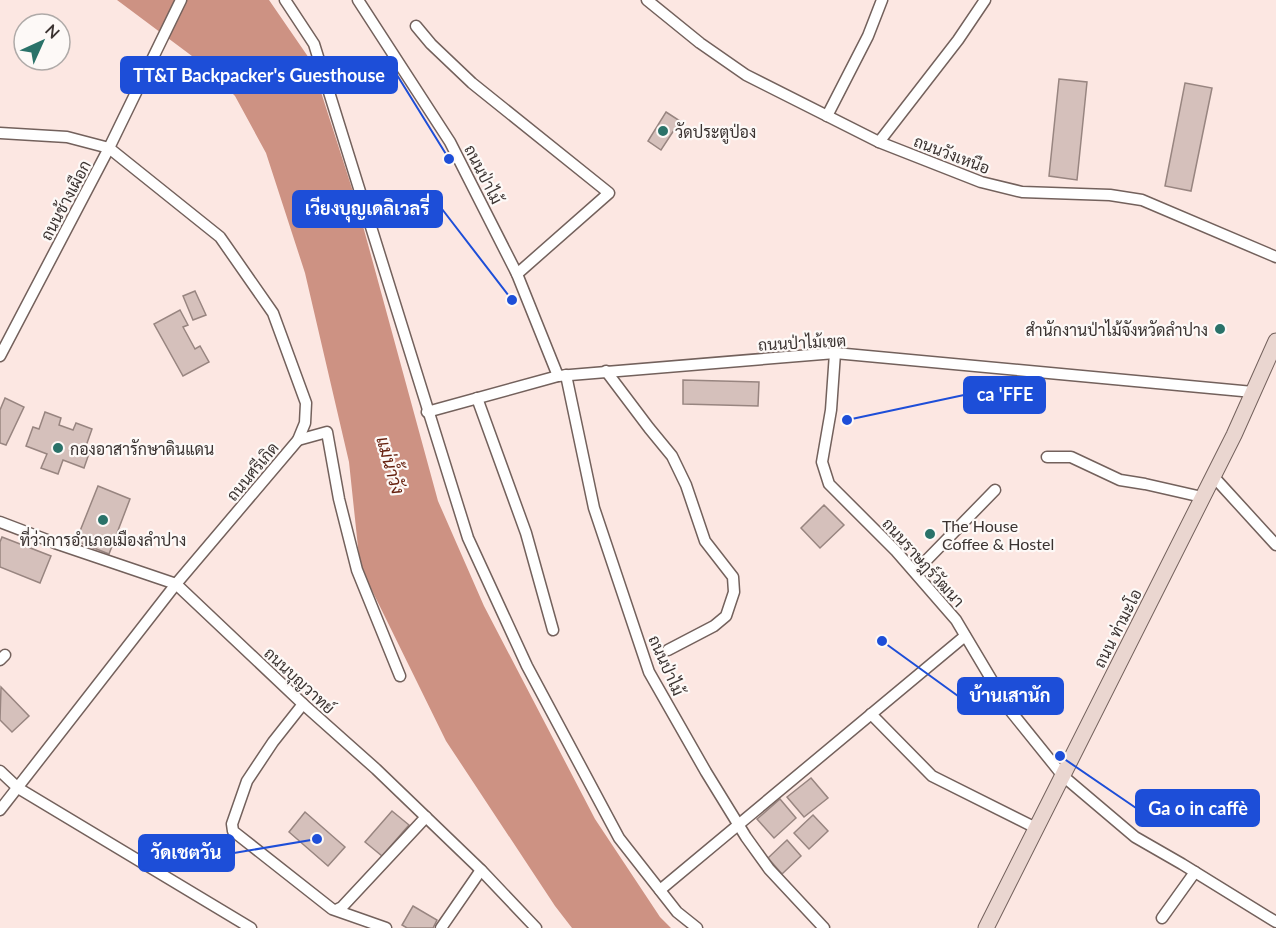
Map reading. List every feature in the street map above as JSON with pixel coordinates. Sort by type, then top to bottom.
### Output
[{"type":"street","name":"ถนนช้างเผือก","points":[[0,356],[109,148],[181,0]]},
{"type":"street","points":[[285,0],[314,44],[468,538],[527,666],[619,838],[677,912],[698,928]]},
{"type":"street","name":"ถนนป่าไม้","points":[[358,0],[450,142],[517,274],[562,376],[594,508],[650,672],[706,772],[746,837],[769,869],[824,928]]},
{"type":"street","name":"ถนนวังเหนือ","points":[[647,0],[700,43],[746,75],[879,142],[981,182],[1022,192],[1110,195],[1142,200],[1276,257]]},
{"type":"street","points":[[826,116],[867,36],[882,0]]},
{"type":"street","points":[[879,142],[958,40],[985,0]]},
{"type":"street","points":[[416,26],[431,44],[472,83],[609,193],[517,274]]},
{"type":"street","points":[[0,133],[67,137],[109,148]]},
{"type":"street","name":"ถนนศรีเกิด","points":[[0,810],[176,584],[298,440],[304,423],[306,403],[273,313],[220,237],[109,148]]},
{"type":"street","name":"ถนน ท่ามะโอ","points":[[986,928],[1213,476],[1275,347]]},
{"type":"street","name":"ถนนป่าไม้เขต","points":[[428,412],[562,376],[606,370],[836,353],[1253,392]]},
{"type":"street","name":"ถนนราษฎร์วัฒนา","points":[[836,353],[831,410],[822,462],[829,484],[896,551],[956,620],[1009,709],[1063,776],[1135,837],[1276,922]]},
{"type":"street","points":[[606,370],[672,456],[686,485],[705,541],[733,578],[734,592],[726,616],[714,626],[668,650]]},
{"type":"street","points":[[477,398],[526,533],[553,630]]},
{"type":"street","points":[[298,440],[327,432],[339,499],[357,570],[400,676]]},
{"type":"street","points":[[1047,457],[1071,458],[1120,480],[1202,497]]},
{"type":"street","points":[[1213,476],[1276,545]]},
{"type":"street","points":[[915,572],[995,490]]},
{"type":"street","name":"ถนนบุญวาทย์","points":[[0,522],[176,584],[303,704],[376,769],[481,870],[536,928]]},
{"type":"street","points":[[660,890],[965,636]]},
{"type":"street","points":[[303,704],[273,742],[247,781],[232,824],[232,831],[333,909],[386,928]]},
{"type":"street","points":[[871,714],[932,776],[1036,828]]},
{"type":"street","points":[[0,771],[18,788],[251,928]]},
{"type":"street","points":[[338,909],[426,817]]},
{"type":"street","points":[[441,928],[481,870]]},
{"type":"street","points":[[1162,918],[1195,872]]},
{"type":"water","name":"แม่น้ำวัง","points":[[117,0],[269,0],[311,61],[357,204],[438,501],[484,606],[595,819],[660,917],[671,928],[572,928],[555,906],[446,741],[360,566],[349,462],[305,273],[266,153],[235,96],[204,65]]},
{"type":"building","points":[[1059,79],[1087,82],[1077,180],[1049,176]]},
{"type":"building","points":[[1185,83],[1212,88],[1191,191],[1165,186]]},
{"type":"building","points":[[666,112],[680,121],[661,150],[648,141]]},
{"type":"building","points":[[195,291],[206,315],[193,320],[183,296]]},
{"type":"building","points":[[180,310],[188,325],[183,327],[195,349],[200,346],[209,362],[183,376],[154,324]]},
{"type":"building","points":[[683,380],[759,382],[758,406],[683,404]]},
{"type":"building","points":[[5,398],[24,407],[6,445],[0,443],[0,410]]},
{"type":"building","points":[[45,412],[61,418],[59,425],[73,430],[76,423],[92,429],[86,446],[91,448],[84,468],[63,460],[58,474],[41,468],[47,454],[26,446],[33,427],[39,429]]},
{"type":"building","name":"ที่ว่าการอำเภอเมืองลำปาง","points":[[98,486],[130,499],[109,554],[76,541]]},
{"type":"building","points":[[824,505],[844,525],[820,548],[801,528]]},
{"type":"building","points":[[2,537],[51,556],[40,583],[0,567]]},
{"type":"building","points":[[1,687],[29,716],[12,732],[0,720]]},
{"type":"building","points":[[811,778],[828,798],[804,817],[787,797]]},
{"type":"building","points":[[780,799],[796,818],[774,838],[757,819]]},
{"type":"building","points":[[392,811],[409,825],[382,856],[365,842]]},
{"type":"building","points":[[305,812],[345,847],[328,866],[289,832]]},
{"type":"building","points":[[813,815],[828,831],[809,849],[794,833]]},
{"type":"building","points":[[787,840],[801,856],[782,874],[768,858]]},
{"type":"building","points":[[413,906],[437,920],[433,928],[407,928],[402,925]]},
{"type":"place","name":"วัดประตูป่อง","points":[[663,131]]},
{"type":"place","name":"TT&T Backpacker's Guesthouse","points":[[449,159]]},
{"type":"place","name":"เวียงบุญเดลิเวลรี่","points":[[512,300]]},
{"type":"place","name":"สำนักงานป่าไม้จังหวัดลำปาง","points":[[1220,329]]},
{"type":"place","name":"ca 'FFE","points":[[847,420]]},
{"type":"place","name":"กองอาสารักษาดินแดน","points":[[58,448]]},
{"type":"place","name":"ที่ว่าการอำเภอเมืองลำปาง","points":[[103,520]]},
{"type":"place","name":"The House Coffee & Hostel","points":[[930,534]]},
{"type":"place","name":"บ้านเสานัก","points":[[882,641]]},
{"type":"place","name":"Ga o in caffè","points":[[1060,756]]},
{"type":"place","name":"วัดเชตวัน","points":[[317,839]]}]
